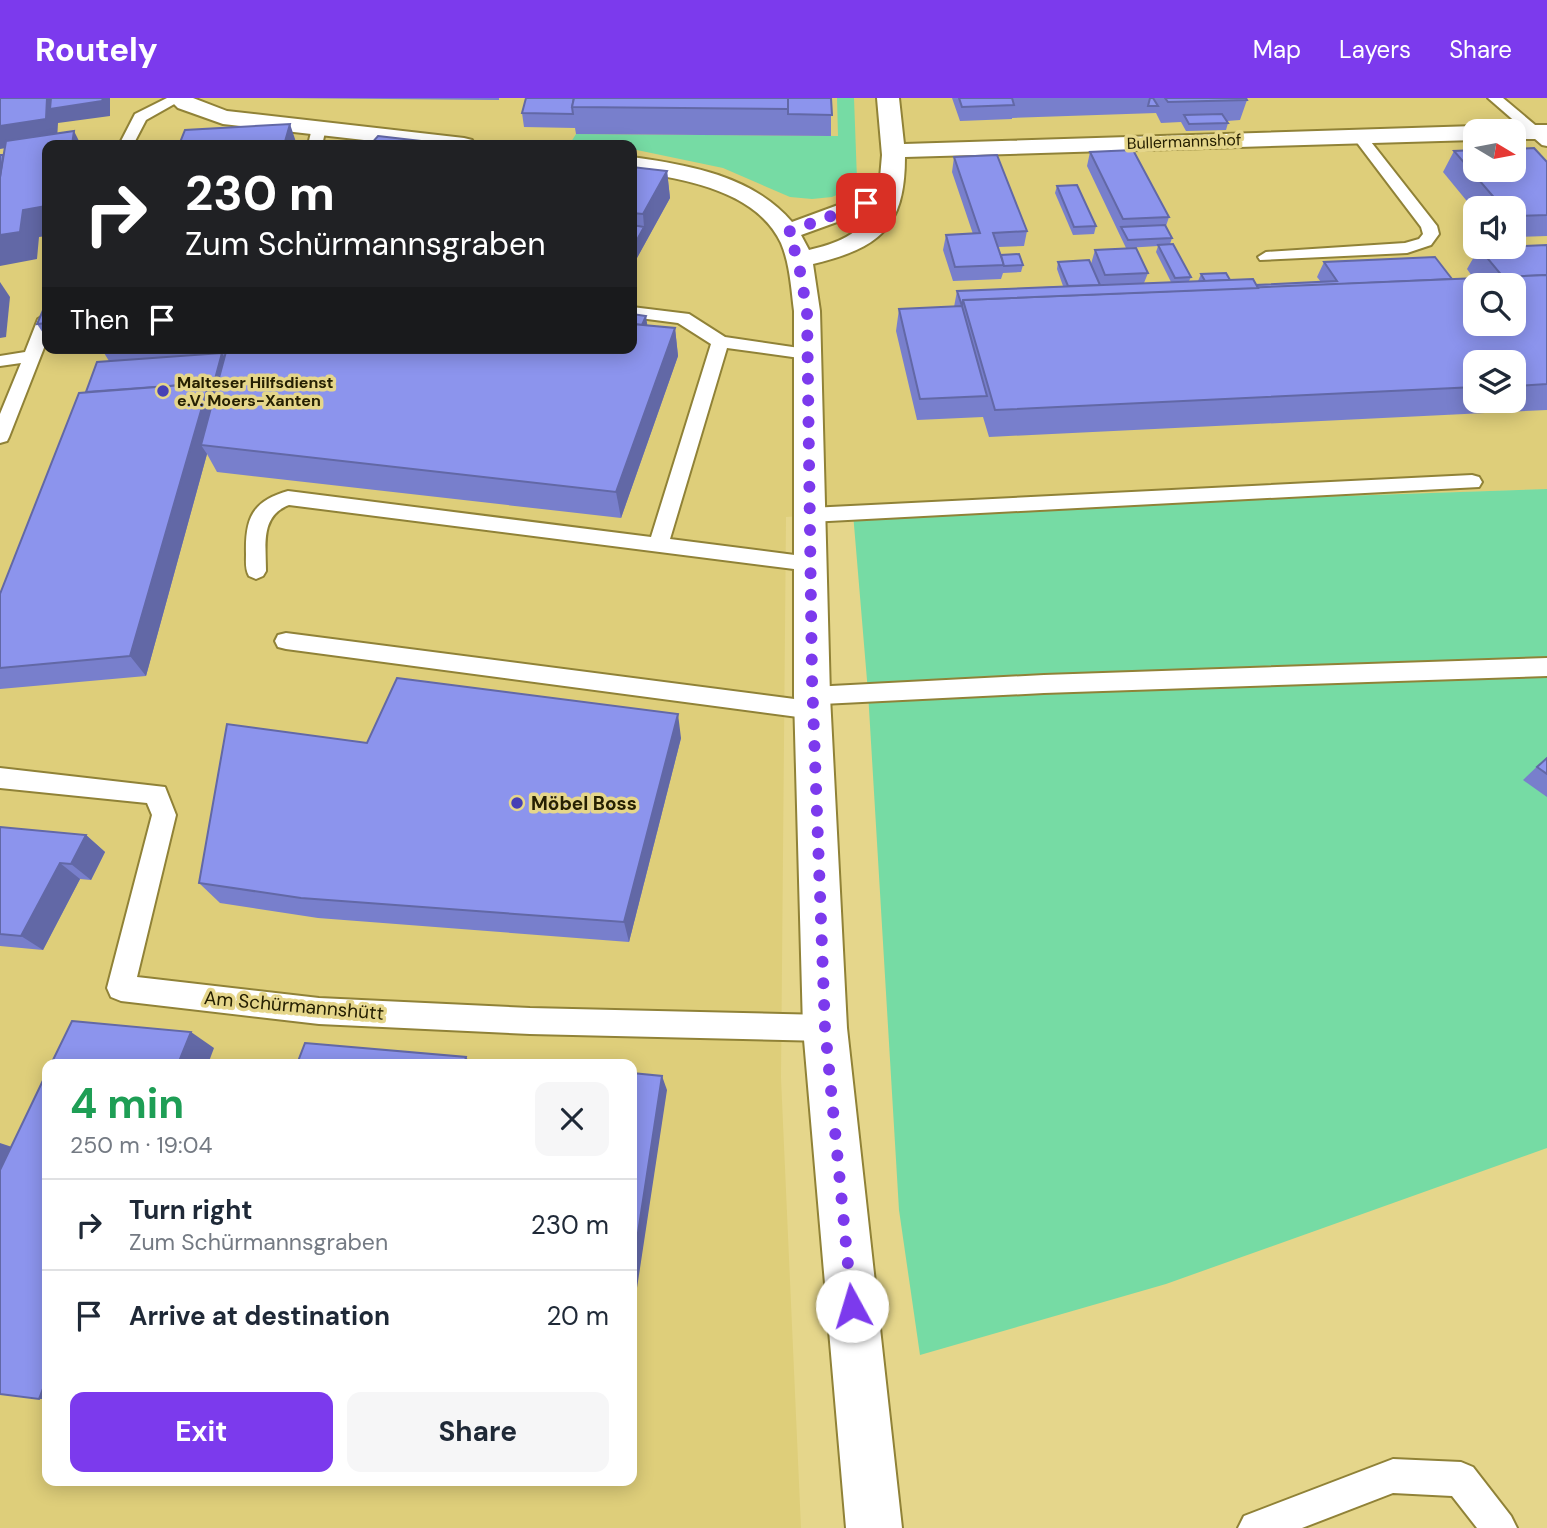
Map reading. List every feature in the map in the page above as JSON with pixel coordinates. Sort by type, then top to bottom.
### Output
[{"type":"street","points":[[179,98],[223,117],[317,137],[372,140]]},
{"type":"street","points":[[793,246],[833,251],[860,239],[881,220],[891,194],[894,151],[888,98]]},
{"type":"street","name":"Bullermannshof","points":[[894,151],[1463,133]]},
{"type":"street","points":[[637,165],[719,182],[760,204],[793,246],[807,311],[813,703],[825,1028],[874,1528]]},
{"type":"street","points":[[793,246],[891,194]]},
{"type":"lane","points":[[128,140],[140,117],[179,98]]},
{"type":"lane","points":[[1495,98],[1536,135]]},
{"type":"lane","points":[[1266,257],[1397,249],[1425,242],[1432,234],[1429,226],[1359,136]]},
{"type":"lane","points":[[637,313],[683,318],[720,342],[807,354]]},
{"type":"lane","points":[[0,438],[42,331]]},
{"type":"lane","points":[[658,546],[720,342]]},
{"type":"lane","points":[[0,361],[31,356]]},
{"type":"lane","points":[[810,514],[1472,482]]},
{"type":"lane","points":[[256,571],[257,521],[268,505],[288,498],[810,564]]},
{"type":"lane","points":[[286,641],[813,703],[1044,684],[1547,667]]},
{"type":"lane","name":"Am Schürmannshütt","points":[[0,778],[156,794],[164,815],[121,988],[319,1011],[530,1021],[825,1028]]},
{"type":"lane","points":[[1256,1528],[1393,1476],[1461,1479],[1499,1528]]},
{"type":"shaded area","points":[[0,98],[1547,98],[1547,489],[786,517],[781,1078],[801,1528],[0,1528]]},
{"type":"green space","points":[[837,98],[854,98],[857,180],[848,190],[832,197],[812,199],[790,197],[723,168],[637,150],[637,140],[572,140],[576,134],[838,136]]},
{"type":"green space","points":[[1547,489],[1547,1148],[1166,1284],[920,1355],[899,1210],[868,692],[853,513]]},
{"type":"building","points":[[0,98],[47,98],[46,119],[0,126]]},
{"type":"building","points":[[51,98],[103,98],[102,101],[50,109]]},
{"type":"building","points":[[526,98],[574,98],[573,114],[522,113]]},
{"type":"building","points":[[574,98],[788,98],[788,109],[572,107]]},
{"type":"building","points":[[788,98],[831,98],[832,115],[788,114]]},
{"type":"building","points":[[959,98],[1012,98],[1014,105],[962,107]]},
{"type":"building","points":[[1150,98],[1153,98],[1158,106],[1148,106]]},
{"type":"building","points":[[1165,98],[1246,98],[1247,100],[1168,102]]},
{"type":"building","points":[[1222,114],[1228,123],[1189,124],[1184,115]]},
{"type":"building","points":[[290,124],[285,140],[181,140],[185,130]]},
{"type":"building","points":[[74,131],[73,140],[42,140],[42,207],[23,210],[20,232],[0,235],[0,177],[6,141]]},
{"type":"building","points":[[378,136],[413,140],[374,140]]},
{"type":"building","points":[[1526,148],[1534,148],[1547,162],[1547,215],[1526,216],[1526,196],[1493,196],[1481,182],[1526,182]]},
{"type":"building","points":[[1133,150],[1169,217],[1123,219],[1090,152]]},
{"type":"building","points":[[1454,151],[1463,151],[1463,161]]},
{"type":"building","points":[[0,155],[3,155],[0,177]]},
{"type":"building","points":[[997,155],[1027,231],[993,233],[1004,265],[955,267],[946,235],[980,233],[954,157]]},
{"type":"building","points":[[637,168],[667,171],[643,214],[637,213]]},
{"type":"building","points":[[1077,185],[1096,226],[1074,227],[1057,186]]},
{"type":"building","points":[[1165,225],[1172,238],[1128,240],[1121,227]]},
{"type":"building","points":[[637,226],[644,227],[637,240]]},
{"type":"building","points":[[1173,244],[1191,277],[1175,278],[1158,245]]},
{"type":"building","points":[[1547,245],[1547,275],[1500,273],[1488,259],[1526,259],[1526,246]]},
{"type":"building","points":[[1136,248],[1148,273],[1105,275],[1095,250]]},
{"type":"building","points":[[1019,254],[1023,265],[1004,266],[1001,255]]},
{"type":"building","points":[[1435,257],[1452,279],[1258,288],[1256,285],[1337,281],[1324,262]]},
{"type":"building","points":[[1089,260],[1100,285],[1068,286],[1058,262]]},
{"type":"building","points":[[1226,273],[1230,280],[1205,281],[1201,274]]},
{"type":"building","points":[[1547,275],[1547,384],[1526,385],[1526,350],[1463,350],[1463,388],[995,410],[963,300],[1463,279],[1463,336],[1526,336],[1526,276]]},
{"type":"building","points":[[1253,279],[1258,288],[963,300],[962,306],[957,291]]},
{"type":"building","points":[[962,306],[987,396],[920,399],[899,309]]},
{"type":"building","points":[[637,315],[646,316],[642,325],[637,324]]},
{"type":"building","points":[[637,324],[675,328],[616,492],[201,445],[225,354],[637,354]]},
{"type":"building","points":[[222,354],[212,390],[209,383],[86,392],[97,362]]},
{"type":"building","points":[[209,383],[130,656],[0,668],[0,594],[79,393]]},
{"type":"building","points":[[397,678],[678,714],[624,922],[301,898],[199,883],[227,724],[367,743]]},
{"type":"building","points":[[1547,758],[1547,774],[1537,767]]},
{"type":"building","points":[[0,827],[86,835],[71,864],[60,863],[21,936],[0,934]]},
{"type":"building","points":[[72,1021],[191,1032],[180,1059],[53,1059]]},
{"type":"building","points":[[305,1043],[466,1057],[465,1059],[299,1059]]},
{"type":"building","points":[[637,1074],[662,1076],[637,1239]]},
{"type":"building","points":[[42,1082],[42,1391],[39,1399],[0,1394],[0,1170]]},
{"type":"place","name":"Malteser Hilfsdienst e.V. Moers-Xanten","points":[[163,391]]},
{"type":"place","name":"Möbel Boss","points":[[517,803]]},
{"type":"route","points":[[852,1306],[825,1028],[812,679],[807,311],[798,260],[788,232],[866,203]]}]
